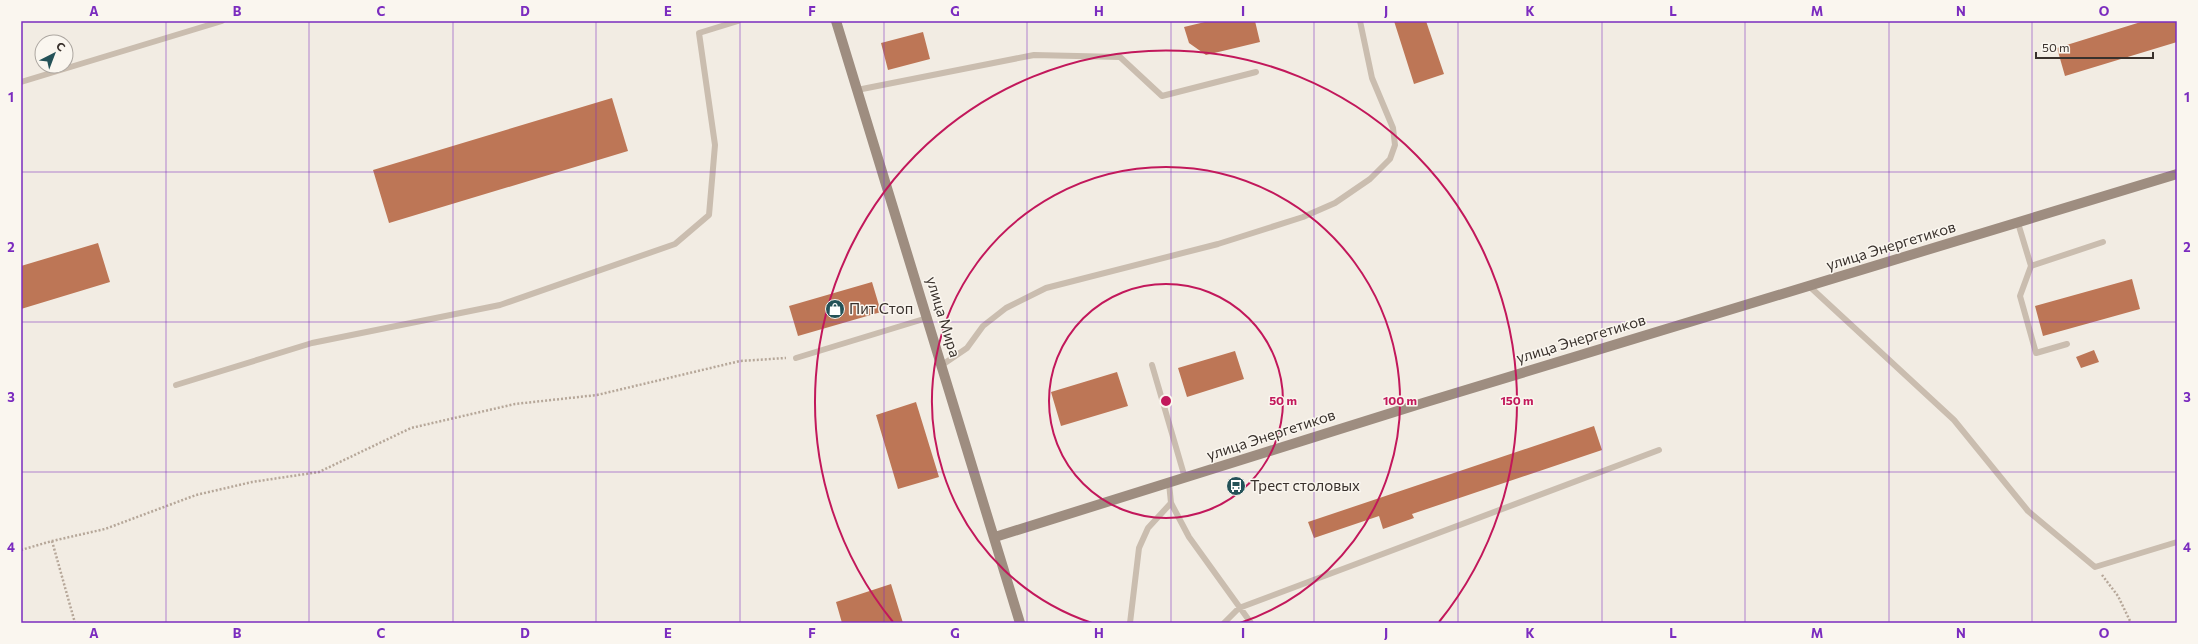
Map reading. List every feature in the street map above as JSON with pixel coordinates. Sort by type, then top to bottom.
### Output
[{"type":"main road","name":"улица Мира","points":[[836,21],[995,537],[1020,623]]},
{"type":"main road","name":"улица Энергетиков","points":[[995,537],[1423,403],[2177,174]]},
{"type":"lane","points":[[21,82],[222,21]]},
{"type":"lane","points":[[176,384],[312,343],[500,305],[675,244],[709,215],[715,145],[699,33],[738,21]]},
{"type":"lane","points":[[942,365],[967,348],[983,326],[1006,308],[1046,288],[1218,244],[1303,216],[1335,203],[1370,179],[1390,159],[1395,145],[1392,128],[1372,78],[1360,21]]},
{"type":"lane","points":[[857,90],[1034,55],[1120,56],[1162,96],[1256,72]]},
{"type":"lane","points":[[2018,223],[2031,266],[2020,296],[2036,352],[2067,344]]},
{"type":"lane","points":[[2031,266],[2103,242]]},
{"type":"lane","points":[[1809,286],[1954,420],[2028,511],[2096,567],[2177,542]]},
{"type":"lane","points":[[796,358],[927,318]]},
{"type":"lane","points":[[1152,365],[1185,478]]},
{"type":"lane","points":[[1224,623],[1239,608],[1659,450]]},
{"type":"lane","points":[[1169,483],[1171,503],[1189,537],[1251,623]]},
{"type":"lane","points":[[1130,623],[1139,548],[1148,528],[1171,503]]},
{"type":"path","points":[[21,550],[52,541],[105,529],[196,495],[252,482],[319,472],[411,428],[515,404],[597,395],[740,360],[796,358]]},
{"type":"path","points":[[52,541],[75,623]]},
{"type":"path","points":[[2096,567],[2118,596],[2130,623]]},
{"type":"building","points":[[1209,21],[1255,21],[1260,42],[1206,55],[1189,43],[1184,27]]},
{"type":"building","points":[[1394,21],[1426,21],[1444,74],[1414,84]]},
{"type":"building","points":[[2144,21],[2177,21],[2177,42],[2065,76],[2057,48]]},
{"type":"building","points":[[923,32],[930,59],[888,70],[881,43]]},
{"type":"building","points":[[612,98],[628,151],[389,223],[373,170]]},
{"type":"building","points":[[98,243],[110,282],[21,309],[21,266]]},
{"type":"building","points":[[2132,279],[2140,309],[2043,336],[2035,306]]},
{"type":"building","name":"Пит Стоп","points":[[872,282],[881,312],[798,336],[789,306]]},
{"type":"building","points":[[2094,350],[2099,362],[2081,368],[2076,357]]},
{"type":"building","points":[[1235,351],[1244,379],[1187,397],[1178,368]]},
{"type":"building","points":[[1117,372],[1128,406],[1061,426],[1051,392]]},
{"type":"building","points":[[916,402],[939,477],[898,489],[876,415]]},
{"type":"building","points":[[1594,426],[1602,450],[1412,514],[1414,518],[1383,529],[1379,516],[1314,538],[1308,522]]},
{"type":"building","points":[[891,584],[903,623],[842,623],[836,602]]},
{"type":"place","name":"Пит Стоп","points":[[835,309]]},
{"type":"place","name":"Трест столовых","points":[[1236,486]]}]
